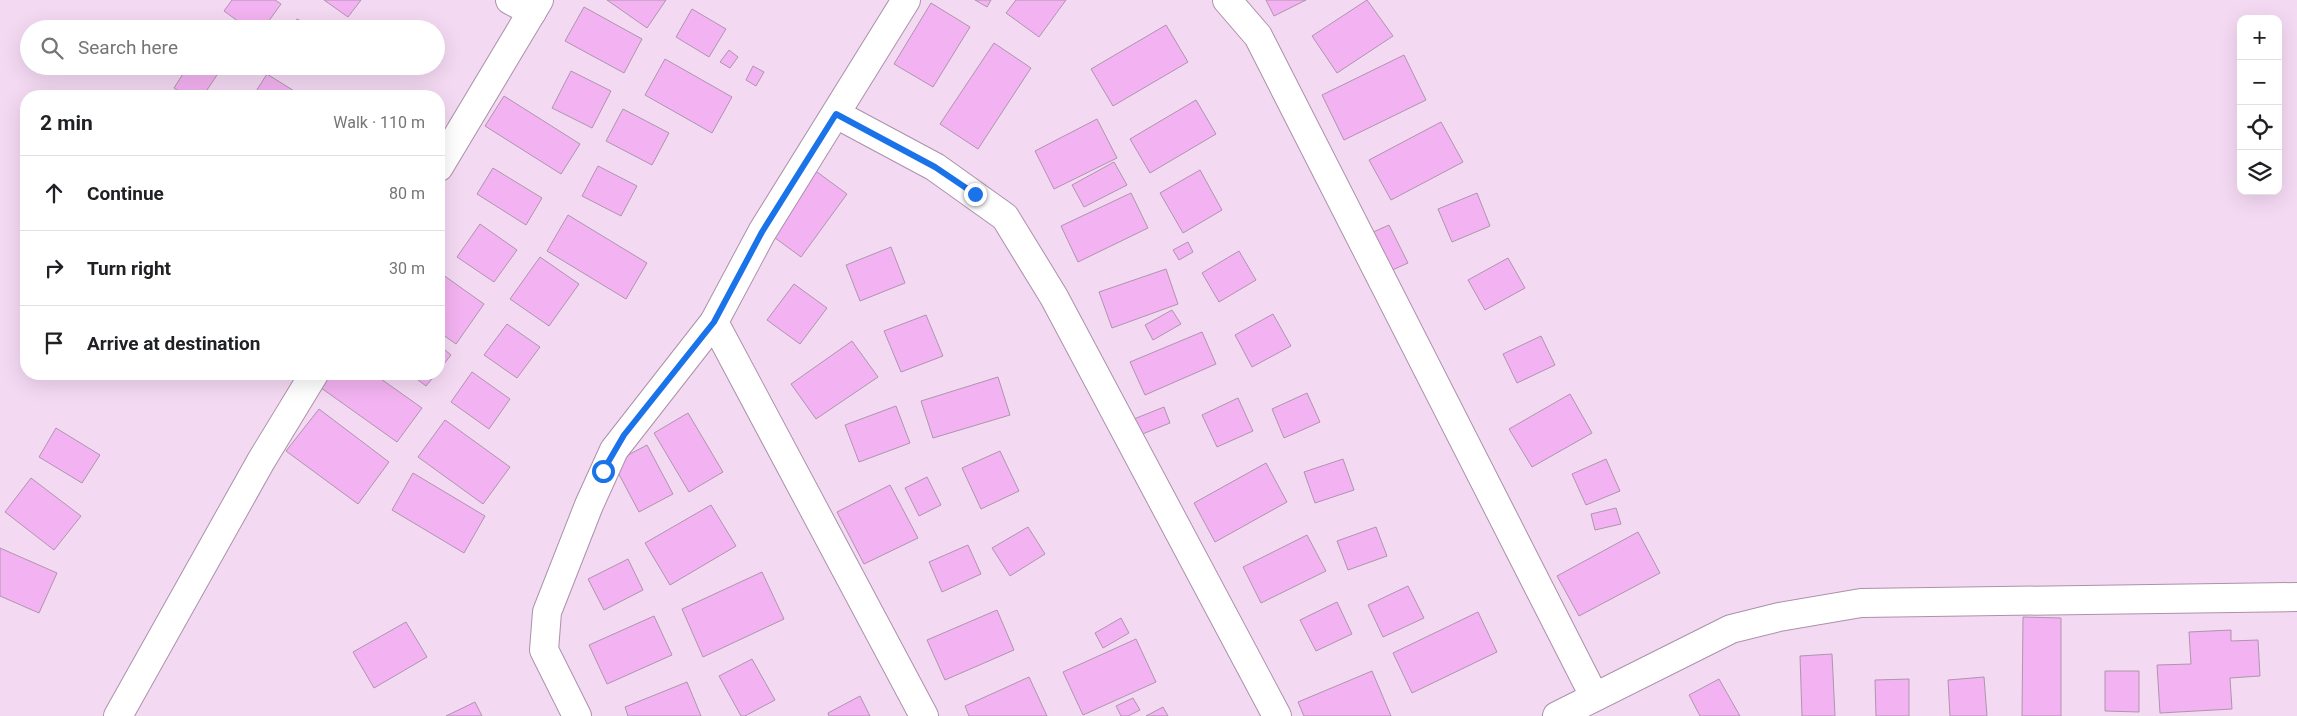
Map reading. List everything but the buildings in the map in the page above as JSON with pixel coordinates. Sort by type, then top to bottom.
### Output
[{"type":"street","points":[[577,716],[544,650],[547,612],[588,505],[614,450],[714,322],[762,232],[906,0]]},
{"type":"street","points":[[1227,0],[1258,36],[1594,696]]},
{"type":"street","points":[[445,156],[527,4]]},
{"type":"street","points":[[836,114],[935,167],[1005,217],[1054,297],[1277,716]]},
{"type":"street","points":[[714,322],[924,716]]},
{"type":"street","points":[[118,716],[261,461],[310,380]]},
{"type":"street","points":[[1557,716],[1730,629],[1779,617],[1862,603],[2297,597]]},
{"type":"route","points":[[603,471],[624,435],[714,322],[762,232],[836,114],[935,167],[975,194]]}]
